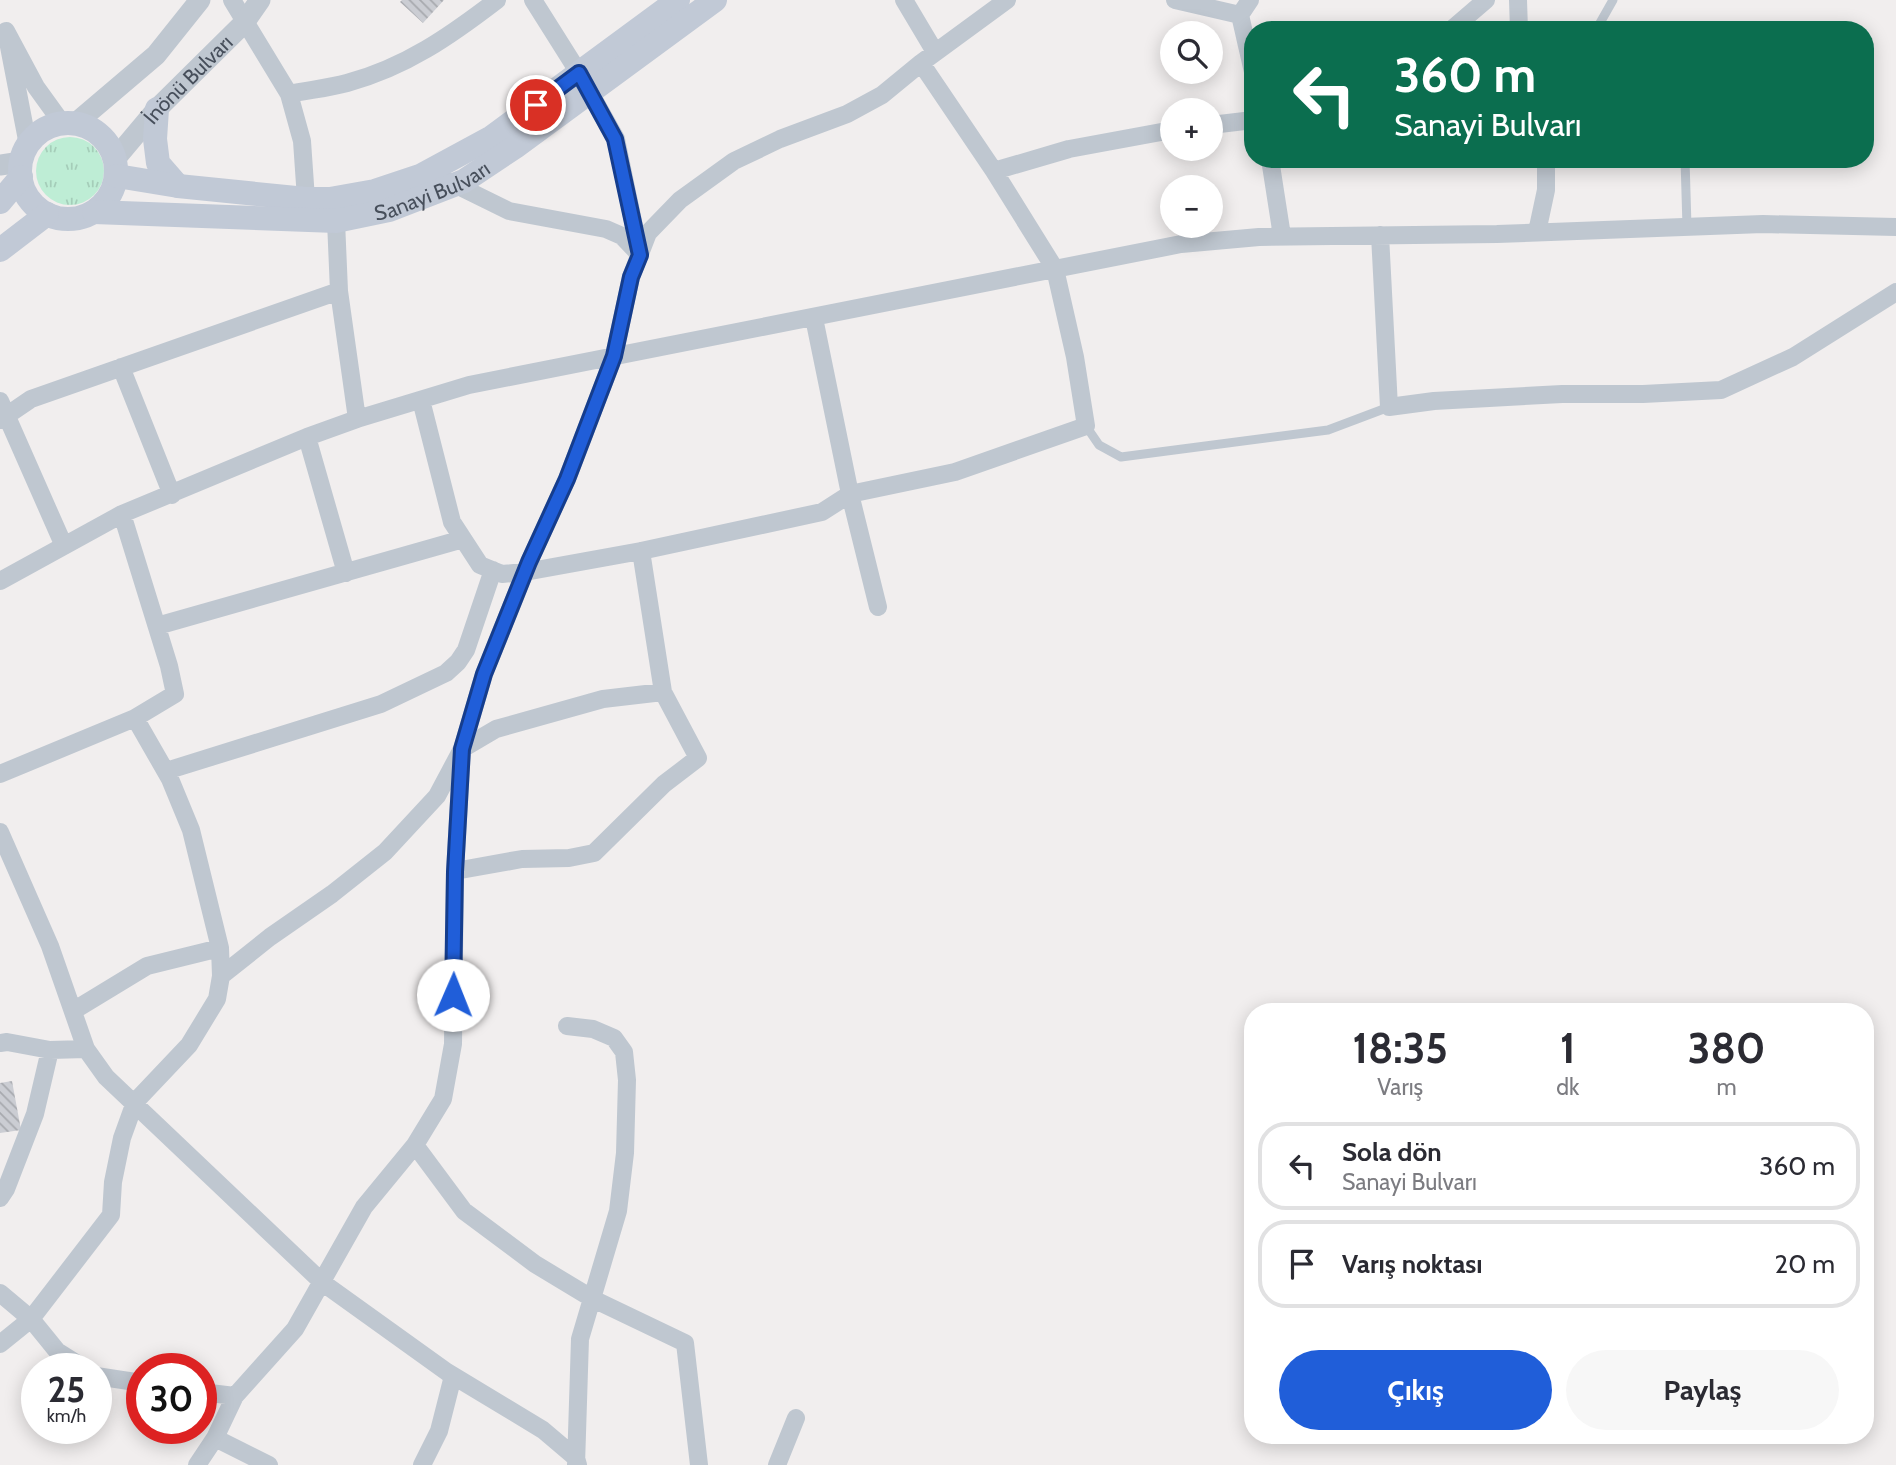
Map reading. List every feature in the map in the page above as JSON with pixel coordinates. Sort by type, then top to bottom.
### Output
[{"type":"main road","name":"Sanayi Bulvarı","points":[[94,212],[336,221],[389,209],[456,184],[515,148],[678,0]]},
{"type":"main road","name":"Sanayi Bulvarı","points":[[116,168],[178,186],[306,199],[330,199],[374,191],[429,171],[492,137],[584,83],[715,0]]},
{"type":"main road","points":[[157,109],[155,139],[158,163],[178,186]]},
{"type":"main road","points":[[0,202],[17,162],[37,135],[48,127],[69,123],[89,128],[101,135],[110,146],[116,168],[105,202],[94,212],[79,218],[63,219],[47,214],[34,205],[25,192],[17,162]]},
{"type":"main road","points":[[0,250],[47,214]]},
{"type":"street","name":"İnönü Bulvarı","points":[[69,123],[156,55],[200,0]]},
{"type":"street","points":[[232,0],[289,94],[302,141],[306,199]]},
{"type":"street","name":"İnönü Bulvarı","points":[[116,168],[157,109],[244,23],[260,0]]},
{"type":"street","points":[[289,94],[346,83],[393,66],[446,39],[498,0]]},
{"type":"street","points":[[533,0],[615,139],[640,255]]},
{"type":"street","points":[[421,400],[452,522],[480,565],[502,574],[641,551],[822,512],[850,494],[955,472],[1086,426],[1055,269],[928,58],[904,0]]},
{"type":"street","points":[[221,976],[385,852],[437,796],[462,749],[484,674],[525,572],[567,479],[614,356],[631,277],[648,233],[680,200],[734,160],[780,139],[847,114],[882,95],[1007,0]]},
{"type":"street","points":[[1175,0],[1245,7]]},
{"type":"street","points":[[1462,21],[1486,0]]},
{"type":"street","points":[[1518,0],[1519,21]]},
{"type":"street","points":[[3,24],[36,87],[69,123]]},
{"type":"street","points":[[3,24],[17,162]]},
{"type":"street","points":[[1223,124],[1244,121]]},
{"type":"street","points":[[994,171],[1069,149],[1160,132]]},
{"type":"street","points":[[1271,168],[1282,236]]},
{"type":"street","points":[[1537,232],[1546,190],[1546,168]]},
{"type":"street","points":[[429,171],[509,211],[606,229],[622,236],[640,255]]},
{"type":"street","points":[[336,221],[339,291],[357,419]]},
{"type":"street","points":[[0,581],[122,514],[307,437],[469,385],[1181,244],[1282,236],[1537,232],[1763,224],[1896,227]]},
{"type":"street","points":[[1380,235],[1388,407],[1485,398],[1721,390],[1793,357],[1896,292]]},
{"type":"street","points":[[64,546],[2,412],[31,399],[339,291]]},
{"type":"street","points":[[814,318],[850,494],[878,607]]},
{"type":"street","points":[[121,368],[172,495]]},
{"type":"street","points":[[307,437],[346,573]]},
{"type":"street","points":[[0,774],[135,718],[175,694],[122,514]]},
{"type":"street","points":[[157,626],[463,539]]},
{"type":"street","points":[[455,872],[522,859],[569,858],[594,853],[664,784],[698,758],[663,692],[641,551]]},
{"type":"street","points":[[166,772],[381,704],[446,673],[466,650],[494,570]]},
{"type":"street","points":[[462,749],[496,729],[603,699],[663,692]]},
{"type":"street","points":[[0,1344],[31,1319],[111,1215],[113,1182],[122,1138],[135,1102],[189,1045],[217,999],[221,976],[220,948],[191,830],[166,772],[135,718]]},
{"type":"street","points":[[217,1434],[235,1396],[295,1329],[364,1207],[415,1145],[443,1099],[453,1044],[455,872],[462,749]]},
{"type":"street","points":[[0,832],[50,946],[86,1049],[106,1076],[323,1283],[453,1376],[543,1430],[577,1463]]},
{"type":"street","points":[[73,1011],[147,966],[220,948]]},
{"type":"street","points":[[567,1026],[593,1029],[614,1038],[624,1052],[626,1071],[625,1153],[618,1211],[580,1339],[577,1463]]},
{"type":"street","points":[[0,1043],[50,1050],[86,1049]]},
{"type":"street","points":[[0,1198],[35,1114],[50,1050]]},
{"type":"street","points":[[415,1145],[464,1211],[535,1264],[593,1299],[685,1343],[698,1465]]},
{"type":"street","points":[[0,1293],[31,1319],[60,1353]]},
{"type":"street","points":[[422,1465],[439,1430],[453,1376]]},
{"type":"street","points":[[217,1394],[235,1396]]},
{"type":"street","points":[[778,1465],[796,1418]]},
{"type":"street","points":[[217,1439],[270,1465]]},
{"type":"street","points":[[197,1465],[211,1444]]},
{"type":"lane","points":[[1601,21],[1613,0]]},
{"type":"lane","points":[[1685,168],[1687,227]]},
{"type":"lane","points":[[1086,426],[1099,445],[1121,457],[1328,430],[1388,407]]},
{"type":"green space","points":[[70,137],[83,139],[94,147],[102,158],[102,184],[94,195],[83,203],[70,205],[57,203],[46,195],[38,184],[36,171],[38,158],[46,147],[57,139]]},
{"type":"building","points":[[444,0],[423,23],[400,2]]},
{"type":"building","points":[[12,1081],[21,1130],[0,1133],[0,1083]]},
{"type":"route","points":[[453,995],[455,872],[462,749],[484,674],[529,562],[567,479],[614,356],[631,277],[640,255],[615,139],[579,73],[536,105]]}]
